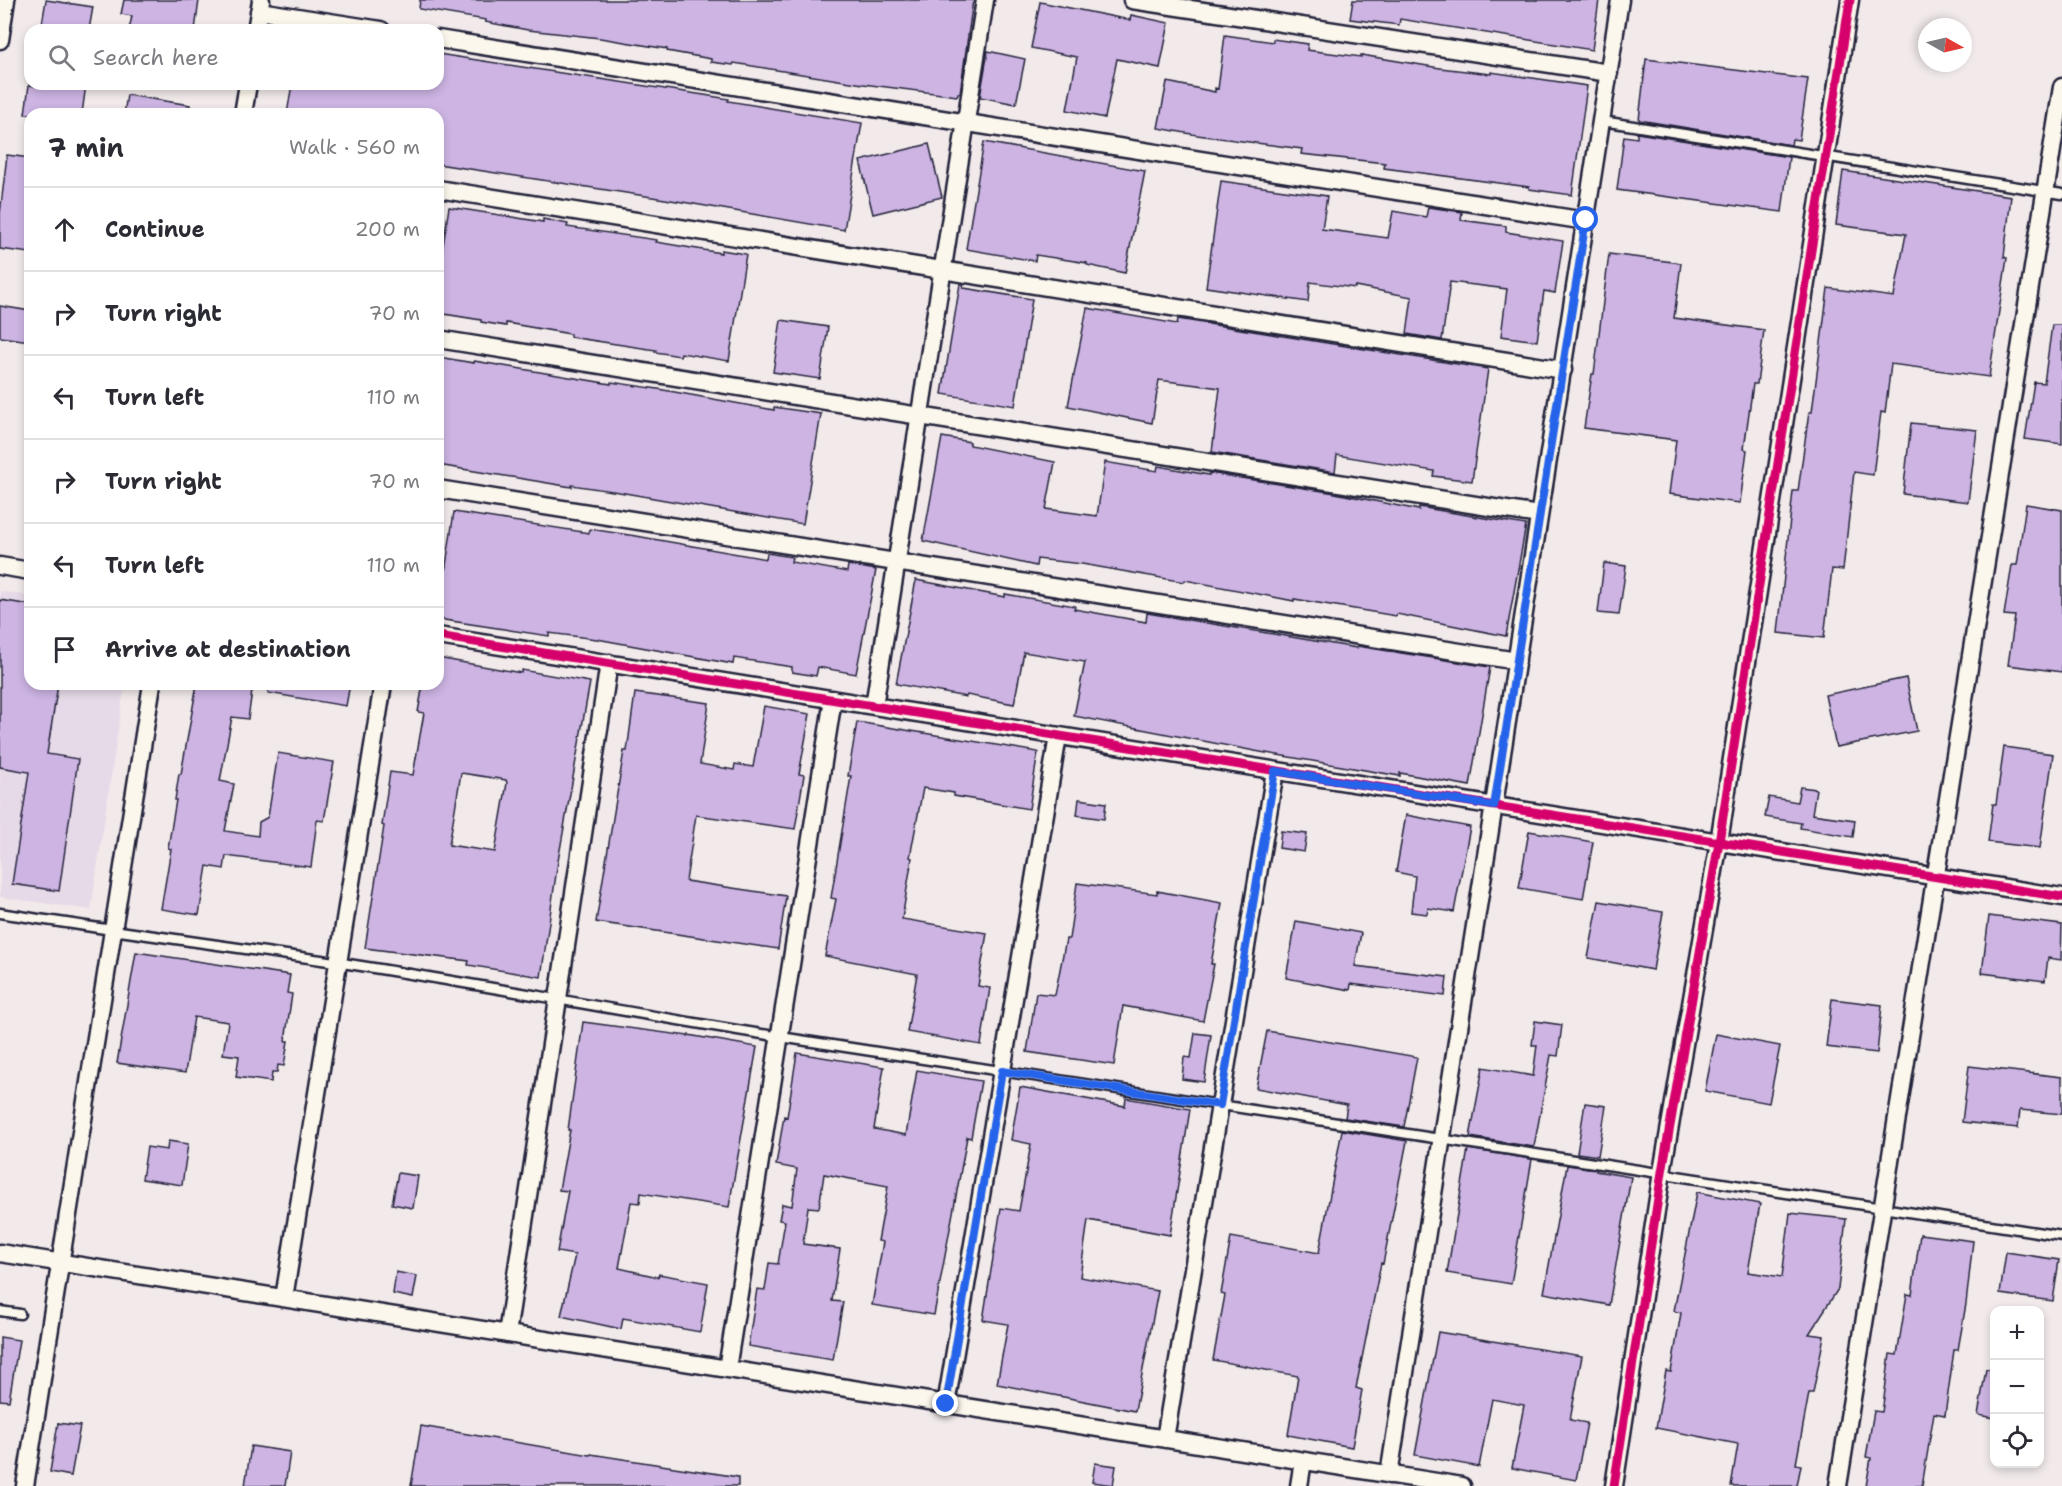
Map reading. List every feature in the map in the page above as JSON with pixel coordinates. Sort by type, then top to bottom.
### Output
[{"type":"street","points":[[0,40],[6,0]]},
{"type":"street","points":[[874,706],[986,0]]},
{"type":"street","points":[[1132,0],[1609,73]]},
{"type":"street","points":[[1389,1474],[1620,0]]},
{"type":"street","points":[[1614,1486],[1662,1172],[1719,842],[1850,0]]},
{"type":"street","points":[[257,24],[260,5],[352,24]]},
{"type":"street","points":[[444,40],[1586,220]]},
{"type":"street","points":[[1838,1486],[1935,876],[2054,193],[2062,87]]},
{"type":"street","points":[[244,108],[247,90]]},
{"type":"street","points":[[444,190],[1563,370]]},
{"type":"street","points":[[444,340],[1539,515]]},
{"type":"street","points":[[444,490],[1517,661]]},
{"type":"street","points":[[0,566],[24,570]]},
{"type":"street","points":[[444,637],[2062,897]]},
{"type":"street","points":[[507,1334],[609,663]]},
{"type":"street","points":[[25,1486],[151,690]]},
{"type":"street","points":[[284,1298],[382,690]]},
{"type":"street","points":[[727,1369],[833,699]]},
{"type":"street","points":[[946,1404],[1058,736]]},
{"type":"street","points":[[1165,1439],[1275,771]]},
{"type":"street","points":[[0,1252],[1461,1486]]},
{"type":"street","points":[[1299,1486],[1303,1461]]},
{"type":"lane","points":[[1602,121],[2054,193]]},
{"type":"lane","points":[[0,913],[338,963],[558,998],[779,1037],[1662,1172],[2062,1236]]},
{"type":"lane","points":[[0,1311],[20,1314]]},
{"type":"shaded area","points":[[0,591],[24,595],[24,690],[124,690],[91,910],[0,897]]},
{"type":"building","points":[[46,0],[93,7],[90,24],[42,24]]},
{"type":"building","points":[[124,0],[199,0],[196,24],[130,24],[132,16],[121,14]]},
{"type":"building","points":[[420,0],[973,0],[960,93],[957,96],[863,84],[734,63],[733,65],[711,62],[711,59],[667,51],[667,49],[600,38],[528,30],[485,22],[486,20],[419,9]]},
{"type":"building","points":[[1353,0],[1599,0],[1592,50],[1400,19],[1399,25],[1350,19]]},
{"type":"building","points":[[1040,2],[1130,20],[1131,15],[1169,23],[1160,68],[1117,59],[1105,118],[1067,110],[1077,57],[1031,48]]},
{"type":"building","points":[[1225,35],[1308,44],[1307,50],[1361,57],[1361,55],[1440,68],[1491,74],[1491,72],[1587,86],[1572,195],[1529,189],[1529,187],[1384,168],[1385,163],[1301,154],[1302,149],[1158,128],[1167,82],[1215,92],[1215,88],[1218,89]]},
{"type":"building","points":[[988,51],[1025,59],[1016,104],[980,97]]},
{"type":"building","points":[[444,55],[729,99],[728,101],[862,123],[844,230],[665,199],[444,165],[444,108],[288,108],[291,90],[444,90]]},
{"type":"building","points":[[1646,59],[1808,79],[1799,140],[1792,139],[1791,145],[1639,120]]},
{"type":"building","points":[[28,90],[85,90],[83,108],[26,108]]},
{"type":"building","points":[[127,95],[190,105],[190,108],[125,108]]},
{"type":"building","points":[[1637,133],[1789,157],[1782,212],[1617,190],[1624,136],[1637,138]]},
{"type":"building","points":[[984,142],[1145,171],[1125,273],[1087,265],[1087,263],[1036,255],[1035,261],[966,249]]},
{"type":"building","points":[[929,144],[942,197],[873,214],[860,161]]},
{"type":"building","points":[[7,155],[24,157],[24,252],[0,249],[0,214]]},
{"type":"building","points":[[1843,171],[2011,196],[2004,257],[2007,258],[1989,377],[1891,364],[1885,413],[1881,412],[1873,475],[1854,472],[1843,570],[1832,569],[1824,638],[1778,633],[1793,491],[1798,491],[1809,412],[1812,412],[1828,288],[1894,297],[1906,234],[1836,225]]},
{"type":"building","points":[[1221,181],[1327,196],[1322,229],[1388,238],[1393,211],[1426,217],[1428,207],[1462,212],[1461,220],[1506,226],[1506,232],[1563,241],[1555,293],[1544,291],[1537,341],[1501,336],[1507,289],[1450,282],[1442,340],[1407,334],[1412,297],[1355,286],[1355,288],[1310,282],[1308,302],[1206,287]]},
{"type":"building","points":[[449,207],[543,222],[543,219],[568,224],[567,227],[657,240],[656,242],[721,253],[721,250],[746,254],[729,361],[681,353],[680,356],[655,352],[656,350],[570,337],[570,334],[506,323],[506,326],[444,314],[444,239]]},
{"type":"building","points":[[1609,254],[1681,263],[1674,318],[1764,330],[1757,384],[1753,384],[1744,449],[1747,450],[1740,503],[1669,494],[1676,440],[1584,428],[1592,374],[1594,374]]},
{"type":"building","points":[[960,284],[963,284],[964,288],[1032,299],[1015,406],[942,394]]},
{"type":"building","points":[[0,306],[24,310],[24,340],[0,337]]},
{"type":"building","points":[[1087,308],[1177,324],[1178,319],[1488,369],[1472,481],[1433,476],[1434,471],[1337,455],[1335,472],[1212,452],[1220,388],[1159,380],[1152,423],[1068,406]]},
{"type":"building","points":[[781,320],[828,327],[820,379],[773,372]]},
{"type":"building","points":[[2052,325],[2062,325],[2062,444],[2025,439],[2034,382],[2044,383]]},
{"type":"building","points":[[444,358],[658,389],[774,410],[774,407],[821,414],[803,524],[619,492],[572,485],[572,487],[444,466]]},
{"type":"building","points":[[1911,423],[1977,430],[1968,502],[1903,494]]},
{"type":"building","points":[[942,437],[1055,462],[1046,509],[1097,516],[1105,462],[1157,471],[1158,466],[1209,475],[1209,473],[1335,493],[1419,510],[1419,507],[1526,525],[1506,636],[1397,614],[1396,616],[1294,599],[1294,601],[1185,580],[1184,582],[1082,564],[1037,559],[1036,566],[923,541]]},
{"type":"building","points":[[2026,504],[2062,510],[2062,672],[2008,665],[2015,616],[2004,615],[2012,565],[2017,565]]},
{"type":"building","points":[[454,512],[589,533],[590,529],[766,559],[767,553],[792,557],[791,562],[847,572],[848,565],[876,570],[856,674],[818,667],[816,676],[792,672],[792,667],[734,658],[733,664],[597,639],[549,633],[549,636],[444,620],[444,579]]},
{"type":"building","points":[[1604,563],[1626,566],[1619,615],[1598,613]]},
{"type":"building","points":[[916,580],[1005,597],[1005,594],[1075,606],[1074,609],[1146,622],[1147,613],[1357,648],[1357,646],[1490,667],[1470,786],[1260,752],[1074,716],[1085,662],[1024,652],[1014,704],[896,684]]},
{"type":"building","points":[[0,600],[24,604],[24,690],[57,690],[47,754],[78,759],[59,891],[12,884],[29,772],[0,767]]},
{"type":"building","points":[[444,659],[521,673],[522,670],[590,682],[558,861],[541,977],[468,965],[469,961],[365,948],[390,772],[413,775],[424,713],[418,712],[422,690],[444,690]],"holes":[[[461,773],[506,780],[495,852],[449,845]]]},
{"type":"building","points":[[1906,678],[1917,731],[1836,747],[1825,695]]},
{"type":"building","points":[[196,690],[252,690],[248,719],[232,717],[220,781],[234,784],[225,831],[258,836],[259,822],[268,817],[278,753],[334,762],[324,821],[317,820],[311,867],[226,856],[224,869],[207,866],[199,915],[161,909],[171,849],[168,848],[175,800],[179,774],[181,774]]},
{"type":"building","points":[[268,690],[349,690],[346,706],[268,693]]},
{"type":"building","points":[[635,693],[709,703],[700,764],[734,770],[735,764],[753,767],[764,706],[810,714],[799,774],[804,775],[795,829],[696,815],[686,881],[786,896],[778,949],[596,922],[624,751],[627,751]]},
{"type":"building","points":[[857,722],[1038,752],[1029,809],[954,796],[954,793],[923,788],[910,857],[912,858],[902,919],[987,933],[978,986],[990,988],[981,1045],[907,1032],[917,974],[825,956],[836,899],[831,898],[851,776],[848,776]]},
{"type":"building","points":[[2004,747],[2053,754],[2040,848],[1988,842]]},
{"type":"building","points":[[1800,787],[1816,789],[1812,814],[1855,820],[1853,837],[1800,828],[1801,823],[1765,817],[1769,797],[1797,802]]},
{"type":"building","points":[[1079,799],[1106,803],[1104,819],[1077,815]]},
{"type":"building","points":[[1406,815],[1470,827],[1454,912],[1428,908],[1427,914],[1411,912],[1415,876],[1396,872]]},
{"type":"building","points":[[1281,831],[1307,834],[1304,852],[1279,848]]},
{"type":"building","points":[[1529,831],[1593,842],[1583,899],[1519,888]]},
{"type":"building","points":[[1077,883],[1157,894],[1157,891],[1222,903],[1203,1021],[1123,1006],[1114,1065],[1027,1052],[1036,993],[1055,995],[1066,939],[1069,939]]},
{"type":"building","points":[[1599,901],[1663,912],[1653,970],[1588,958]]},
{"type":"building","points":[[1989,916],[2062,925],[2061,960],[2048,958],[2045,981],[1982,973]]},
{"type":"building","points":[[1296,921],[1361,933],[1355,966],[1447,977],[1445,996],[1351,984],[1350,990],[1286,978]]},
{"type":"building","points":[[136,952],[290,975],[287,993],[292,994],[284,1066],[278,1065],[277,1072],[272,1072],[271,1082],[236,1077],[239,1056],[223,1054],[228,1022],[194,1017],[185,1073],[117,1063]]},
{"type":"building","points":[[1832,999],[1882,1005],[1877,1053],[1826,1047]]},
{"type":"building","points":[[1535,1021],[1562,1025],[1558,1056],[1551,1055],[1534,1147],[1470,1137],[1483,1067],[1533,1076],[1537,1045],[1532,1045]]},
{"type":"building","points":[[583,1022],[688,1035],[757,1047],[729,1207],[641,1193],[640,1203],[631,1202],[619,1268],[658,1277],[659,1274],[708,1283],[700,1332],[623,1318],[621,1329],[561,1316],[575,1255],[557,1252],[568,1191],[559,1190],[570,1130],[568,1130]]},
{"type":"building","points":[[1267,1031],[1417,1057],[1404,1127],[1345,1118],[1347,1105],[1256,1088]]},
{"type":"building","points":[[1195,1033],[1211,1035],[1204,1082],[1182,1079],[1184,1057],[1191,1058]]},
{"type":"building","points":[[1716,1034],[1780,1046],[1769,1103],[1705,1091]]},
{"type":"building","points":[[797,1053],[884,1067],[874,1129],[906,1135],[917,1070],[981,1081],[971,1138],[967,1137],[934,1315],[872,1305],[883,1242],[878,1241],[888,1186],[824,1174],[819,1208],[808,1207],[803,1244],[840,1249],[832,1301],[843,1302],[833,1360],[748,1346],[757,1289],[765,1290],[769,1263],[778,1264],[785,1221],[779,1220],[782,1204],[792,1206],[797,1169],[776,1165],[784,1116],[787,1117]]},
{"type":"building","points":[[1969,1066],[2062,1077],[2062,1114],[2020,1110],[2018,1128],[1962,1122]]},
{"type":"building","points":[[1020,1087],[1125,1106],[1126,1098],[1190,1109],[1170,1235],[1088,1220],[1080,1277],[1158,1291],[1135,1411],[997,1384],[1008,1324],[983,1320],[1001,1208],[1019,1211],[1031,1144],[1011,1140]]},
{"type":"building","points":[[1585,1103],[1606,1106],[1598,1156],[1577,1153]]},
{"type":"building","points":[[1342,1130],[1407,1141],[1356,1388],[1362,1390],[1352,1447],[1288,1435],[1298,1376],[1213,1360],[1225,1295],[1221,1294],[1231,1237],[1319,1253]]},
{"type":"building","points":[[168,1141],[188,1144],[182,1185],[142,1179],[147,1147],[167,1150]]},
{"type":"building","points":[[1468,1149],[1532,1159],[1511,1284],[1447,1273]]},
{"type":"building","points":[[1567,1165],[1631,1177],[1609,1305],[1544,1293]]},
{"type":"building","points":[[398,1173],[418,1176],[413,1208],[392,1204]]},
{"type":"building","points":[[1697,1192],[1760,1204],[1748,1272],[1782,1277],[1790,1213],[1846,1219],[1838,1289],[1809,1334],[1824,1336],[1813,1393],[1809,1393],[1796,1464],[1801,1465],[1797,1486],[1731,1486],[1738,1444],[1656,1428],[1666,1371],[1671,1372],[1681,1313],[1674,1311]]},
{"type":"building","points":[[1920,1234],[1973,1241],[1966,1304],[1958,1350],[1954,1350],[1945,1415],[1934,1413],[1922,1486],[1866,1486],[1871,1458],[1866,1457],[1874,1411],[1882,1412],[1890,1354],[1897,1355],[1907,1294],[1912,1295]]},
{"type":"building","points":[[2006,1252],[2059,1260],[2053,1301],[2000,1294]]},
{"type":"building","points":[[396,1272],[417,1276],[413,1298],[393,1294]]},
{"type":"building","points":[[1438,1332],[1582,1356],[1570,1420],[1587,1423],[1576,1480],[1512,1468],[1524,1405],[1492,1399],[1479,1467],[1415,1455]]},
{"type":"building","points":[[0,1337],[19,1340],[9,1401],[0,1400]]},
{"type":"building","points":[[1986,1369],[1990,1369],[1990,1417],[1978,1415]]},
{"type":"building","points":[[58,1423],[80,1426],[71,1476],[50,1472]]},
{"type":"building","points":[[421,1426],[738,1477],[738,1486],[411,1486]]},
{"type":"building","points":[[251,1446],[290,1452],[285,1486],[245,1486]]},
{"type":"building","points":[[1095,1463],[1116,1466],[1113,1485],[1092,1482]]},
{"type":"cycle path","points":[[1614,1486],[1662,1172],[1719,842],[1850,0]]},
{"type":"cycle path","points":[[444,637],[2062,897]]},
{"type":"route","points":[[946,1404],[1002,1071],[1220,1105],[1275,771],[1494,806],[1586,220]]}]
